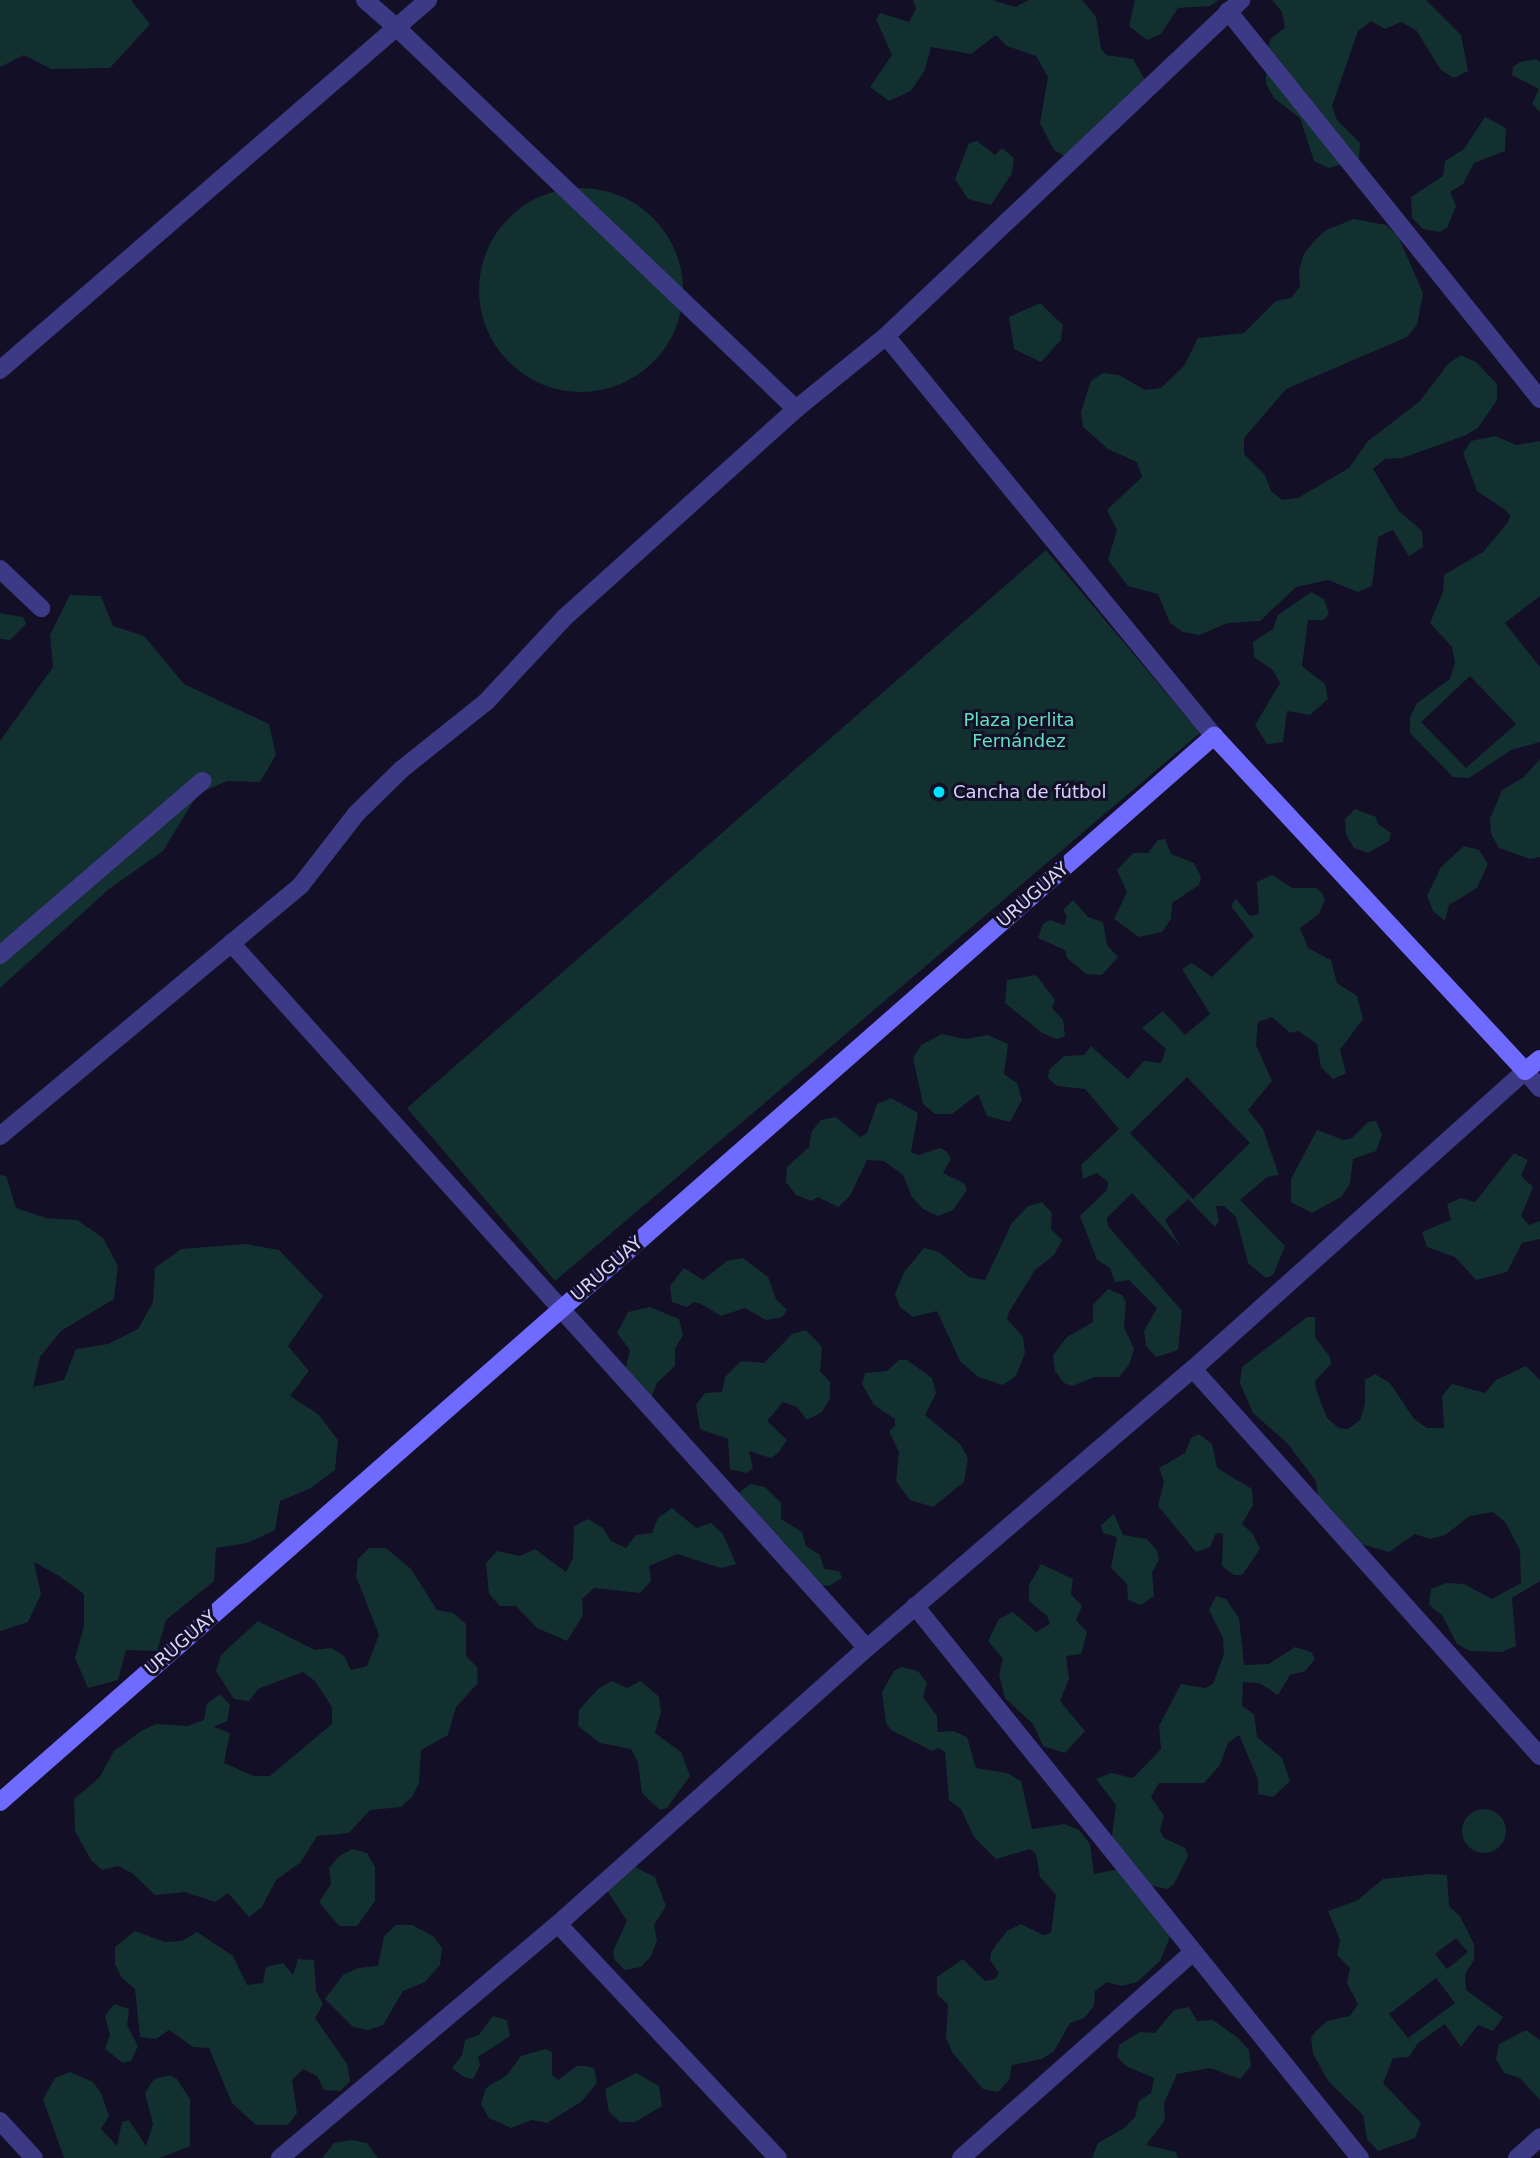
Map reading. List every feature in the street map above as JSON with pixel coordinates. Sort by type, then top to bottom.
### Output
[{"type":"main road","points":[[1214,736],[1525,1071],[1540,1059]]},
{"type":"main road","name":"URUGUAY","points":[[0,1802],[1214,736]]},
{"type":"street","points":[[365,0],[796,410]]},
{"type":"street","points":[[0,370],[428,0]]},
{"type":"street","points":[[0,1136],[300,885],[356,814],[402,769],[486,702],[564,618],[796,410],[886,336],[1234,6],[1540,399]]},
{"type":"street","points":[[886,336],[1214,736]]},
{"type":"street","points":[[0,569],[41,608]]},
{"type":"street","points":[[0,955],[202,781]]},
{"type":"street","points":[[231,943],[867,1648]]},
{"type":"street","points":[[292,2155],[558,1924],[915,1606],[1193,1369],[1525,1071],[1540,1088]]},
{"type":"street","points":[[1193,1369],[1540,1756]]},
{"type":"street","points":[[915,1606],[1360,2158]]},
{"type":"street","points":[[558,1924],[778,2158]]},
{"type":"street","points":[[961,2158],[1193,1952]]},
{"type":"street","points":[[0,2121],[34,2158]]},
{"type":"street","points":[[1517,2158],[1540,2137]]},
{"type":"green space","points":[[0,0],[131,0],[150,24],[110,68],[51,69],[24,55],[0,67]]},
{"type":"green space","points":[[913,0],[992,0],[1015,7],[1029,0],[1082,0],[1096,17],[1101,49],[1106,55],[1133,59],[1145,80],[1068,158],[1054,150],[1040,123],[1048,77],[1036,56],[1007,46],[996,35],[971,54],[931,47],[925,70],[911,91],[889,101],[870,87],[892,55],[876,19],[880,13],[909,22],[916,9]]},
{"type":"green space","points":[[1135,0],[1219,0],[1210,6],[1178,8],[1161,34],[1147,40],[1129,26]]},
{"type":"green space","points":[[1272,0],[1426,0],[1461,35],[1468,71],[1454,78],[1441,70],[1416,30],[1401,22],[1385,29],[1371,21],[1358,31],[1332,106],[1337,120],[1360,143],[1359,159],[1329,168],[1314,161],[1300,118],[1274,98],[1266,84],[1266,53],[1271,38],[1285,28],[1282,12]]},
{"type":"green space","points":[[1536,59],[1540,62],[1540,112],[1532,104],[1539,89],[1512,75],[1513,67],[1520,62]]},
{"type":"green space","points":[[1485,117],[1506,128],[1505,151],[1474,163],[1463,184],[1450,192],[1456,206],[1447,228],[1440,232],[1423,229],[1412,218],[1411,197],[1443,176],[1445,161],[1464,149]]},
{"type":"green space","points":[[977,141],[995,155],[1002,148],[1014,158],[1012,173],[991,205],[968,199],[955,179],[969,143]]},
{"type":"green space","points":[[581,188],[620,196],[638,205],[653,218],[666,233],[675,251],[683,290],[675,329],[666,347],[653,362],[638,375],[620,384],[581,392],[542,384],[524,375],[509,362],[496,347],[487,329],[479,290],[487,251],[496,233],[509,218],[524,205],[542,196]]},
{"type":"green space","points":[[1354,219],[1386,225],[1398,236],[1423,293],[1417,325],[1407,337],[1286,389],[1244,438],[1244,454],[1265,475],[1271,491],[1282,500],[1298,498],[1349,468],[1368,441],[1419,402],[1448,364],[1461,355],[1476,362],[1497,384],[1497,400],[1478,428],[1464,436],[1402,458],[1385,459],[1373,469],[1398,510],[1422,531],[1423,547],[1409,556],[1393,530],[1378,537],[1372,586],[1358,592],[1328,580],[1296,587],[1260,621],[1228,623],[1199,635],[1183,632],[1170,623],[1158,594],[1128,586],[1108,560],[1117,530],[1107,510],[1142,477],[1137,462],[1108,449],[1083,427],[1081,412],[1091,381],[1103,373],[1119,375],[1145,390],[1161,388],[1184,366],[1198,338],[1244,333],[1276,301],[1291,298],[1300,286],[1299,270],[1304,254],[1314,241],[1326,230]]},
{"type":"green space","points":[[1040,303],[1063,325],[1061,340],[1041,362],[1014,349],[1009,317]]},
{"type":"green space","points":[[1495,436],[1516,445],[1540,441],[1540,596],[1505,623],[1540,667],[1540,742],[1511,750],[1469,778],[1453,777],[1410,733],[1410,717],[1417,703],[1450,679],[1455,663],[1452,647],[1430,623],[1443,592],[1444,575],[1483,552],[1508,522],[1510,515],[1477,491],[1463,453],[1471,441]],"holes":[[[1470,676],[1516,724],[1466,768],[1421,722]]]},
{"type":"green space","name":"Plaza perlita Fernández","points":[[1046,550],[1200,733],[555,1281],[407,1108]]},
{"type":"green space","points":[[1311,592],[1324,599],[1329,614],[1323,620],[1308,620],[1302,666],[1325,684],[1328,699],[1310,715],[1287,711],[1283,742],[1267,744],[1255,725],[1280,683],[1273,670],[1254,657],[1253,642],[1273,629],[1278,615]]},
{"type":"green space","points":[[70,595],[101,596],[113,626],[144,636],[184,684],[269,724],[276,755],[260,782],[227,781],[198,794],[163,851],[109,889],[0,988],[0,741],[53,667],[50,635]]},
{"type":"green space","points":[[0,613],[23,617],[26,624],[10,640],[0,639]]},
{"type":"green space","points":[[1540,759],[1540,857],[1530,859],[1499,848],[1491,834],[1490,819],[1502,790],[1524,777]]},
{"type":"green space","points":[[1355,809],[1376,817],[1378,824],[1391,833],[1389,841],[1368,853],[1354,848],[1346,834],[1345,819]]},
{"type":"green space","points":[[1165,839],[1171,854],[1194,863],[1201,877],[1199,885],[1172,903],[1171,919],[1162,932],[1139,937],[1114,919],[1127,892],[1117,870],[1133,853],[1148,853],[1158,840]]},
{"type":"green space","points":[[1464,846],[1479,850],[1488,864],[1477,888],[1449,905],[1445,921],[1433,911],[1427,896],[1441,867]]},
{"type":"green space","points":[[1272,875],[1292,888],[1316,888],[1322,893],[1325,900],[1319,914],[1300,928],[1308,948],[1331,960],[1337,983],[1357,996],[1363,1019],[1340,1050],[1346,1073],[1333,1079],[1321,1067],[1317,1044],[1298,1031],[1290,1033],[1272,1017],[1258,1022],[1256,1045],[1272,1081],[1248,1110],[1263,1129],[1279,1175],[1267,1177],[1240,1200],[1285,1246],[1273,1275],[1266,1278],[1248,1263],[1236,1217],[1224,1206],[1216,1206],[1219,1221],[1215,1227],[1188,1199],[1165,1220],[1181,1247],[1132,1193],[1107,1218],[1108,1226],[1182,1311],[1178,1350],[1156,1357],[1146,1346],[1144,1331],[1157,1308],[1129,1280],[1115,1282],[1110,1268],[1097,1260],[1080,1216],[1107,1190],[1108,1182],[1097,1173],[1083,1179],[1081,1165],[1119,1129],[1085,1089],[1057,1086],[1048,1078],[1049,1070],[1064,1056],[1084,1055],[1091,1046],[1128,1079],[1144,1061],[1161,1063],[1166,1049],[1142,1028],[1163,1011],[1185,1035],[1210,1014],[1182,969],[1192,963],[1212,977],[1254,936],[1231,906],[1236,899],[1250,916],[1259,914],[1257,882]],"holes":[[[1187,1077],[1250,1143],[1193,1199],[1130,1133]]]},
{"type":"green space","points":[[1073,900],[1088,917],[1103,922],[1107,945],[1118,957],[1102,975],[1086,974],[1067,958],[1065,950],[1038,938],[1043,924],[1050,920],[1064,925],[1067,917],[1063,910]]},
{"type":"green space","points":[[1036,975],[1055,1000],[1052,1008],[1063,1020],[1065,1036],[1057,1039],[1042,1033],[1005,1003],[1007,980]]},
{"type":"green space","points":[[942,1034],[965,1039],[988,1035],[1008,1044],[1004,1074],[1017,1083],[1022,1100],[1010,1122],[987,1116],[978,1094],[952,1114],[935,1114],[923,1104],[913,1058],[921,1045]]},
{"type":"green space","points":[[891,1098],[918,1113],[911,1152],[918,1155],[940,1148],[947,1152],[951,1159],[943,1173],[964,1183],[967,1190],[953,1210],[938,1216],[923,1209],[912,1197],[903,1175],[884,1161],[867,1160],[850,1196],[838,1207],[818,1197],[811,1201],[796,1195],[786,1182],[787,1167],[809,1147],[812,1131],[821,1120],[836,1117],[860,1137],[867,1133],[877,1104]]},
{"type":"green space","points":[[1376,1121],[1382,1135],[1376,1151],[1353,1159],[1350,1184],[1341,1197],[1312,1213],[1291,1202],[1291,1179],[1317,1130],[1344,1140],[1352,1138],[1368,1122]]},
{"type":"green space","points":[[1514,1153],[1528,1160],[1521,1176],[1533,1187],[1521,1216],[1529,1225],[1540,1221],[1540,1239],[1522,1243],[1507,1272],[1476,1280],[1455,1257],[1427,1247],[1422,1232],[1451,1220],[1447,1204],[1461,1198],[1475,1202]]},
{"type":"green space","points":[[0,1175],[6,1176],[16,1208],[46,1218],[77,1220],[103,1238],[118,1266],[114,1299],[61,1331],[40,1357],[33,1387],[64,1380],[76,1349],[108,1344],[138,1329],[153,1302],[155,1268],[181,1249],[246,1244],[279,1250],[323,1296],[288,1346],[309,1371],[290,1396],[318,1414],[338,1440],[335,1470],[309,1489],[280,1501],[275,1530],[247,1543],[216,1548],[214,1581],[166,1620],[157,1651],[126,1650],[118,1680],[88,1688],[75,1658],[84,1626],[84,1594],[59,1576],[34,1562],[41,1594],[28,1622],[0,1631]]},
{"type":"green space","points":[[1042,1202],[1052,1213],[1051,1229],[1062,1240],[1054,1255],[1035,1270],[1009,1312],[1007,1319],[1023,1337],[1025,1353],[1016,1376],[1003,1385],[978,1377],[960,1361],[937,1311],[913,1317],[900,1307],[895,1294],[904,1272],[924,1248],[939,1252],[969,1277],[985,1280],[1012,1223],[1028,1206]]},
{"type":"green space","points":[[743,1258],[768,1277],[776,1299],[787,1310],[782,1317],[766,1320],[745,1308],[721,1316],[694,1302],[687,1307],[672,1302],[670,1286],[684,1268],[703,1280],[727,1261]]},
{"type":"green space","points":[[1108,1289],[1122,1295],[1126,1303],[1124,1327],[1134,1349],[1129,1365],[1119,1377],[1095,1377],[1072,1386],[1064,1383],[1055,1371],[1053,1355],[1067,1337],[1093,1322],[1093,1305]]},
{"type":"green space","points":[[650,1307],[679,1319],[683,1335],[675,1349],[675,1366],[657,1383],[651,1398],[624,1374],[630,1350],[617,1333],[628,1312]]},
{"type":"green space","points":[[1307,1317],[1315,1317],[1315,1337],[1330,1357],[1331,1364],[1315,1381],[1316,1389],[1327,1418],[1339,1428],[1348,1429],[1360,1420],[1365,1404],[1365,1380],[1375,1374],[1390,1383],[1414,1419],[1427,1428],[1444,1428],[1442,1396],[1452,1384],[1485,1393],[1496,1380],[1526,1366],[1540,1380],[1540,1581],[1512,1598],[1516,1646],[1502,1652],[1470,1651],[1457,1644],[1442,1615],[1429,1605],[1431,1589],[1447,1583],[1464,1584],[1492,1599],[1521,1583],[1520,1550],[1505,1522],[1493,1512],[1470,1516],[1445,1535],[1430,1539],[1415,1534],[1389,1552],[1358,1543],[1318,1498],[1316,1481],[1288,1444],[1253,1413],[1240,1383],[1242,1367]]},
{"type":"green space","points":[[806,1330],[822,1347],[820,1371],[830,1382],[830,1398],[822,1412],[807,1420],[797,1407],[783,1402],[767,1421],[787,1440],[778,1453],[771,1458],[749,1451],[753,1468],[746,1473],[730,1469],[728,1439],[700,1429],[696,1405],[705,1393],[722,1392],[725,1377],[741,1361],[764,1363],[792,1334]]},
{"type":"green space","points":[[899,1360],[907,1360],[932,1378],[936,1393],[925,1415],[960,1444],[968,1458],[964,1482],[933,1507],[910,1500],[896,1481],[899,1452],[889,1431],[895,1426],[895,1419],[874,1405],[862,1384],[865,1373],[887,1371]]},
{"type":"green space","points":[[1199,1434],[1212,1444],[1217,1468],[1252,1489],[1253,1505],[1242,1524],[1253,1534],[1260,1549],[1242,1575],[1234,1575],[1222,1566],[1223,1534],[1216,1533],[1210,1547],[1196,1552],[1158,1506],[1164,1482],[1159,1468],[1185,1453],[1191,1438]]},
{"type":"green space","points":[[750,1484],[765,1487],[781,1503],[781,1519],[802,1532],[806,1546],[820,1555],[824,1569],[839,1571],[842,1578],[829,1586],[821,1585],[739,1493]]},
{"type":"green space","points":[[672,1508],[696,1528],[711,1523],[723,1534],[736,1564],[721,1568],[677,1554],[649,1566],[651,1581],[640,1593],[594,1588],[582,1599],[583,1615],[567,1641],[537,1628],[516,1606],[500,1606],[489,1594],[486,1563],[497,1551],[520,1556],[535,1549],[566,1572],[573,1558],[574,1526],[588,1519],[603,1528],[611,1541],[626,1548],[636,1535],[652,1533],[658,1518]]},
{"type":"green space","points":[[1114,1514],[1123,1535],[1147,1539],[1157,1551],[1159,1559],[1152,1573],[1154,1596],[1141,1605],[1128,1600],[1127,1584],[1111,1568],[1117,1537],[1103,1533],[1101,1525]]},
{"type":"green space","points":[[369,1548],[386,1548],[411,1569],[437,1610],[453,1613],[466,1624],[466,1656],[477,1667],[478,1683],[456,1707],[448,1735],[421,1750],[419,1783],[412,1797],[401,1807],[370,1810],[349,1833],[317,1836],[301,1862],[276,1880],[262,1907],[249,1917],[228,1893],[215,1902],[185,1892],[155,1895],[132,1873],[118,1866],[102,1870],[91,1860],[75,1831],[74,1799],[99,1778],[114,1751],[141,1731],[156,1724],[188,1726],[204,1720],[207,1704],[220,1694],[230,1705],[227,1721],[214,1727],[230,1733],[224,1763],[254,1776],[270,1776],[332,1724],[332,1707],[315,1681],[303,1672],[258,1689],[249,1701],[234,1699],[216,1671],[221,1655],[258,1621],[315,1650],[331,1648],[344,1656],[351,1670],[367,1666],[379,1635],[356,1576],[358,1559]]},
{"type":"green space","points":[[1041,1564],[1073,1579],[1071,1594],[1082,1606],[1076,1620],[1087,1632],[1081,1654],[1066,1656],[1069,1679],[1060,1701],[1085,1731],[1065,1753],[1043,1746],[1033,1724],[1005,1698],[999,1675],[1003,1659],[988,1641],[999,1619],[1013,1612],[1036,1632],[1050,1624],[1047,1616],[1029,1601],[1029,1585]]},
{"type":"green space","points":[[1216,1596],[1226,1599],[1239,1618],[1244,1665],[1269,1664],[1295,1647],[1311,1652],[1315,1659],[1305,1671],[1290,1675],[1278,1695],[1259,1683],[1243,1682],[1242,1706],[1254,1714],[1257,1737],[1282,1758],[1290,1781],[1273,1797],[1258,1794],[1258,1779],[1239,1735],[1228,1743],[1220,1765],[1204,1783],[1159,1783],[1151,1797],[1164,1816],[1160,1831],[1164,1838],[1185,1848],[1188,1856],[1174,1884],[1167,1889],[1152,1886],[1173,1916],[1172,1932],[1160,1961],[1137,1982],[1122,1986],[1107,1982],[1095,1991],[1094,2006],[1084,2018],[1070,2023],[1054,2051],[1042,2059],[1012,2065],[1009,2080],[998,2092],[983,2089],[952,2052],[946,2037],[948,2005],[937,1994],[937,1977],[963,1959],[985,1981],[995,1979],[999,1973],[990,1960],[991,1952],[1007,1931],[1021,1924],[1043,1935],[1051,1933],[1056,1895],[1040,1877],[1036,1854],[1030,1849],[996,1859],[974,1837],[961,1809],[949,1800],[945,1752],[939,1748],[932,1751],[891,1730],[886,1723],[882,1692],[894,1671],[902,1667],[918,1671],[927,1683],[923,1697],[937,1716],[938,1732],[953,1731],[967,1737],[976,1768],[1007,1773],[1021,1781],[1032,1829],[1064,1824],[1079,1830],[1090,1844],[1094,1874],[1125,1868],[1111,1844],[1116,1805],[1096,1779],[1111,1773],[1133,1778],[1161,1749],[1159,1726],[1181,1684],[1205,1688],[1213,1684],[1224,1654],[1223,1638],[1209,1610]]},
{"type":"green space","points":[[612,1681],[627,1688],[641,1681],[659,1697],[661,1712],[655,1733],[681,1752],[690,1776],[667,1808],[660,1810],[642,1793],[638,1762],[631,1749],[600,1743],[578,1726],[579,1710],[598,1689]]},
{"type":"green space","points":[[1484,1809],[1493,1810],[1500,1815],[1505,1822],[1505,1840],[1500,1847],[1493,1852],[1484,1853],[1475,1852],[1468,1847],[1463,1840],[1462,1831],[1463,1822],[1468,1815],[1475,1810]]},
{"type":"green space","points":[[353,1849],[367,1853],[375,1867],[375,1901],[357,1926],[339,1926],[319,1902],[331,1884],[329,1868],[339,1856]]},
{"type":"green space","points":[[633,1866],[655,1877],[666,1906],[654,1925],[657,1941],[651,1956],[641,1967],[625,1970],[614,1959],[613,1951],[627,1921],[606,1889]]},
{"type":"green space","points":[[1447,1875],[1449,1906],[1460,1916],[1474,1944],[1474,1960],[1465,1974],[1466,1990],[1503,2017],[1493,2031],[1478,2025],[1461,2047],[1445,2024],[1418,2043],[1409,2057],[1393,2058],[1383,2083],[1421,2123],[1415,2138],[1378,2151],[1367,2139],[1363,2115],[1329,2082],[1313,2054],[1311,2038],[1327,2021],[1350,2016],[1358,2004],[1347,1983],[1350,1968],[1337,1955],[1340,1940],[1328,1911],[1358,1900],[1383,1879]],"holes":[[[1456,1938],[1468,1952],[1447,1969],[1435,1954]],[[1436,1978],[1455,2003],[1408,2038],[1389,2014]]]},
{"type":"green space","points":[[396,1925],[412,1925],[433,1936],[442,1948],[440,1965],[425,1982],[403,1991],[383,2025],[368,2030],[353,2027],[325,1999],[343,1975],[358,1968],[378,1966],[384,1936]]},
{"type":"green space","points":[[135,1931],[165,1942],[182,1941],[197,1932],[233,1956],[247,1985],[263,1983],[266,1967],[283,1963],[293,1975],[298,1959],[314,1960],[316,1991],[323,2004],[315,2018],[347,2064],[350,2081],[340,2091],[324,2090],[317,2076],[303,2069],[292,2080],[297,2113],[288,2125],[256,2125],[232,2103],[209,2048],[193,2047],[169,2030],[156,2039],[140,2037],[135,1989],[122,1978],[115,1964],[115,1947]]},
{"type":"green space","points":[[114,2004],[129,2009],[127,2025],[138,2046],[131,2061],[123,2063],[105,2049],[110,2035],[105,2016]]},
{"type":"green space","points":[[1189,2007],[1197,2021],[1213,2020],[1238,2038],[1249,2050],[1251,2066],[1240,2079],[1210,2068],[1177,2074],[1164,2103],[1165,2120],[1146,2145],[1176,2152],[1178,2158],[1092,2158],[1098,2143],[1124,2128],[1135,2117],[1139,2101],[1151,2093],[1154,2078],[1126,2066],[1117,2057],[1119,2045],[1140,2032],[1155,2033],[1174,2010]]},
{"type":"green space","points":[[493,2016],[507,2020],[510,2036],[478,2057],[480,2065],[473,2079],[464,2077],[452,2068],[462,2055],[465,2040],[479,2035]]},
{"type":"green space","points":[[1526,2030],[1540,2040],[1540,2100],[1520,2078],[1504,2073],[1496,2059],[1499,2044]]},
{"type":"green space","points":[[545,2049],[552,2052],[552,2075],[558,2080],[577,2066],[586,2066],[594,2068],[597,2083],[581,2102],[547,2123],[532,2120],[511,2128],[489,2118],[481,2104],[486,2088],[507,2075],[521,2056]]},
{"type":"green space","points":[[70,2072],[93,2082],[101,2093],[109,2116],[101,2129],[117,2146],[122,2122],[129,2120],[146,2146],[153,2124],[145,2093],[154,2079],[170,2075],[177,2079],[190,2099],[190,2146],[160,2158],[64,2158],[43,2099],[55,2078]]},
{"type":"green space","points":[[636,2073],[659,2086],[662,2106],[635,2122],[620,2122],[609,2112],[605,2089]]},
{"type":"green space","points":[[351,2140],[367,2143],[378,2158],[322,2158],[334,2143]]},
{"type":"place","name":"Cancha de fútbol","points":[[939,792]]}]
